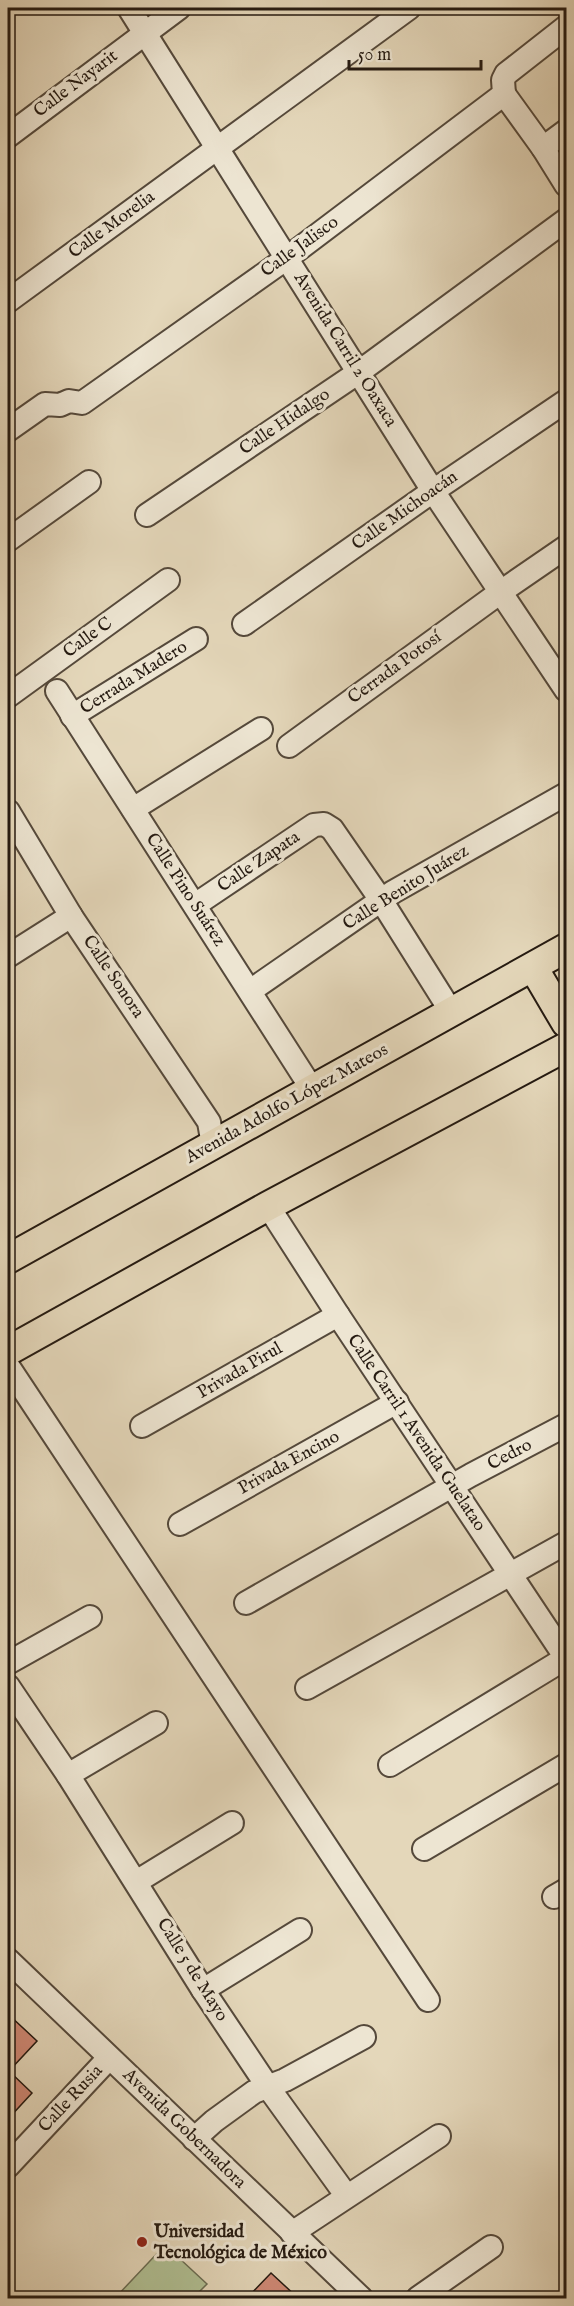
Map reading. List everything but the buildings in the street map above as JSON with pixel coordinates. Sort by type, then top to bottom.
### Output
[{"type":"main road","name":"Avenida Adolfo López Mateos","points":[[8,1259],[567,948]]},
{"type":"main road","points":[[533,968],[567,1023]]},
{"type":"main road","points":[[8,1351],[268,1206],[567,1047]]},
{"type":"street","name":"Avenida Carril 2 Oaxaca","points":[[129,8],[433,491],[567,690]]},
{"type":"street","name":"Calle Nayarit","points":[[8,136],[179,8]]},
{"type":"street","name":"Calle Morelia","points":[[8,301],[409,8]]},
{"type":"street","points":[[567,27],[506,74],[503,81],[504,94],[567,185]]},
{"type":"street","name":"Calle Jalisco","points":[[8,430],[45,404],[60,405],[69,401],[82,403],[287,258],[504,94]]},
{"type":"street","points":[[543,148],[567,131]]},
{"type":"street","name":"Calle Hidalgo","points":[[147,515],[359,372],[567,220]]},
{"type":"street","name":"Calle Michoacán","points":[[244,624],[567,400]]},
{"type":"street","points":[[8,540],[89,482]]},
{"type":"street","points":[[502,591],[567,547]]},
{"type":"street","name":"Calle C","points":[[8,696],[168,580]]},
{"type":"street","name":"Cerrada Potosí","points":[[289,746],[502,591]]},
{"type":"street","name":"Cerrada Madero","points":[[72,716],[196,639]]},
{"type":"street","name":"Calle Pino Suárez","points":[[57,691],[312,1089]]},
{"type":"street","points":[[133,809],[261,729]]},
{"type":"street","name":"Calle Benito Juárez","points":[[250,991],[381,900],[567,794]]},
{"type":"street","name":"Calle Sonora","points":[[8,811],[71,916],[209,1122],[213,1145]]},
{"type":"street","name":"Calle Zapata","points":[[195,905],[314,825],[324,824],[332,829],[381,900]]},
{"type":"street","points":[[381,900],[452,1013]]},
{"type":"street","points":[[8,956],[71,916]]},
{"type":"street","name":"Calle Carril 1 Avenida Guelatao","points":[[268,1206],[566,1658]]},
{"type":"street","name":"Privada Pirul","points":[[142,1426],[338,1315]]},
{"type":"street","points":[[8,1366],[428,2000]]},
{"type":"street","name":"Privada Encino","points":[[180,1524],[397,1402]]},
{"type":"street","name":"Cedro","points":[[246,1603],[453,1486],[567,1425]]},
{"type":"street","points":[[307,1688],[567,1543]]},
{"type":"street","points":[[8,1663],[90,1617]]},
{"type":"street","points":[[390,1765],[566,1658]]},
{"type":"street","name":"Calle 5 de Mayo","points":[[8,1686],[68,1775],[203,1990],[268,2087],[346,2195]]},
{"type":"street","points":[[68,1775],[156,1723]]},
{"type":"street","points":[[424,1849],[567,1765]]},
{"type":"street","points":[[136,1882],[232,1823]]},
{"type":"street","points":[[203,1990],[300,1929]]},
{"type":"street","name":"Avenida Gobernadora","points":[[8,1960],[361,2298]]},
{"type":"street","points":[[194,2139],[254,2092],[285,2080],[364,2037]]},
{"type":"street","name":"Calle Rusia","points":[[8,2166],[109,2058]]},
{"type":"street","points":[[292,2232],[439,2136]]},
{"type":"street","points":[[418,2298],[491,2247]]},
{"type":"green space","points":[[165,2245],[207,2284],[193,2298],[115,2298]]},
{"type":"place","name":"Universidad Tecnológica de México","points":[[142,2242]]}]
